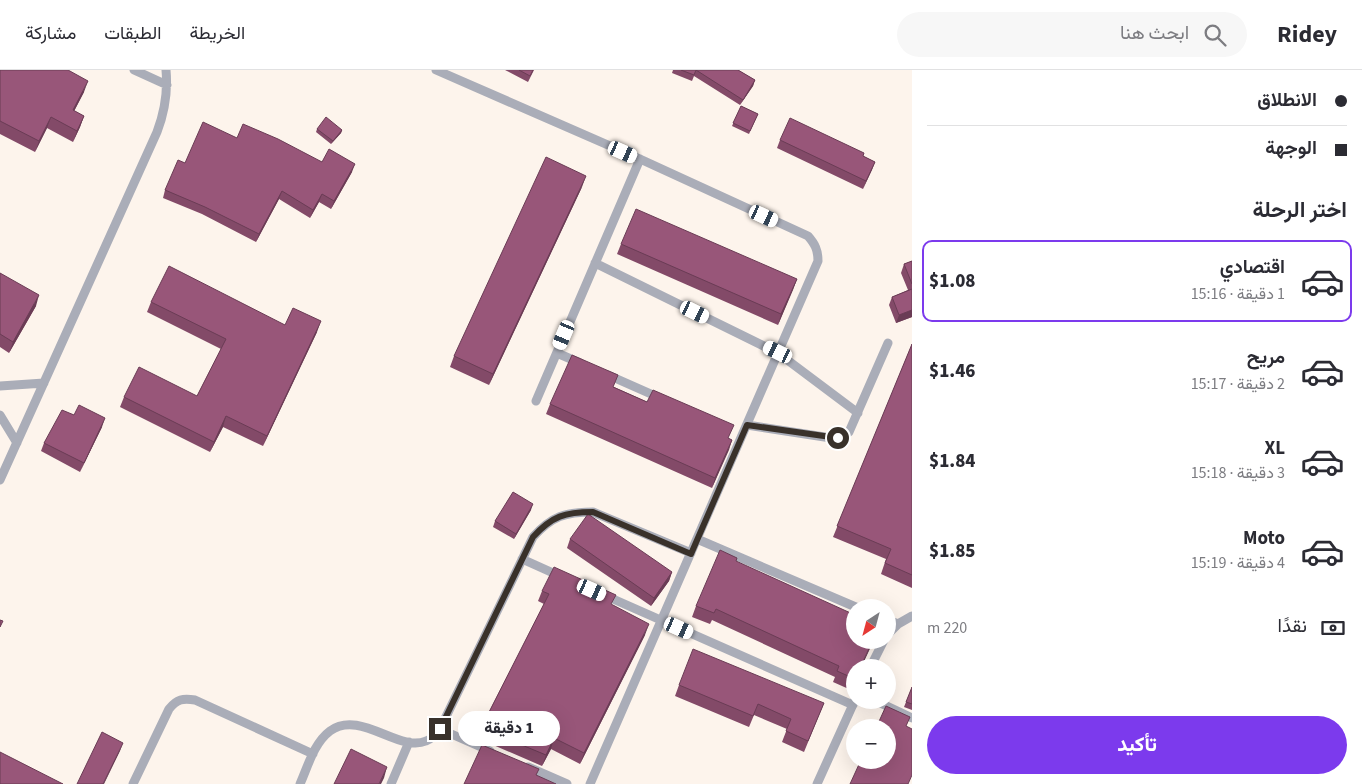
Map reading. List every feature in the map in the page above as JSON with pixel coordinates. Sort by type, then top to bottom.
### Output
[{"type":"lane","points":[[134,70],[167,85]]},
{"type":"lane","points":[[0,480],[157,132],[166,100],[166,70]]},
{"type":"lane","points":[[436,70],[640,159],[808,236],[818,251],[818,260],[778,352],[741,429],[691,554],[590,784]]},
{"type":"lane","points":[[536,401],[640,159]]},
{"type":"lane","points":[[595,263],[778,352],[858,413]]},
{"type":"lane","points":[[741,429],[838,438],[844,436],[849,432],[858,413],[888,343]]},
{"type":"lane","points":[[557,353],[672,403]]},
{"type":"lane","points":[[0,386],[44,383]]},
{"type":"lane","points":[[0,415],[17,443]]},
{"type":"lane","points":[[300,784],[319,743],[330,731],[343,725],[357,725],[408,742],[426,742],[434,736],[440,729],[533,537],[544,524],[559,516],[576,512],[593,512],[691,554]]},
{"type":"lane","points":[[697,539],[846,603]]},
{"type":"lane","points":[[522,559],[574,582]]},
{"type":"lane","points":[[592,590],[846,700]]},
{"type":"lane","points":[[898,624],[912,616]]},
{"type":"lane","points":[[133,784],[168,709],[174,702],[186,698],[195,700],[313,754]]},
{"type":"lane","points":[[817,784],[851,709]]},
{"type":"lane","points":[[893,709],[912,718]]},
{"type":"lane","points":[[440,729],[495,752]]},
{"type":"lane","points":[[390,784],[408,742]]},
{"type":"lane","points":[[522,764],[567,784]]},
{"type":"building","points":[[0,70],[68,70],[88,81],[73,110],[84,116],[77,131],[51,117],[39,141],[0,121]]},
{"type":"building","points":[[519,70],[533,70],[530,76]]},
{"type":"building","points":[[681,70],[696,70],[694,75]]},
{"type":"building","points":[[696,70],[738,70],[755,80],[743,100]]},
{"type":"building","points":[[741,106],[758,114],[750,131],[733,123]]},
{"type":"building","points":[[326,117],[342,130],[333,141],[317,129]]},
{"type":"building","points":[[790,118],[864,153],[863,156],[875,162],[866,181],[780,140]]},
{"type":"building","points":[[203,122],[237,138],[243,124],[278,139],[322,162],[329,149],[355,164],[334,201],[322,194],[313,210],[282,191],[259,234],[205,207],[165,190],[178,160],[185,163]]},
{"type":"building","points":[[546,157],[586,176],[493,374],[454,356]]},
{"type":"building","points":[[636,209],[797,279],[781,314],[621,244]]},
{"type":"building","points":[[912,261],[912,284],[904,264]]},
{"type":"building","points":[[169,266],[285,325],[293,308],[321,321],[267,436],[226,416],[214,442],[124,397],[139,367],[197,396],[226,339],[151,302]]},
{"type":"building","points":[[0,273],[39,295],[13,342],[0,334]]},
{"type":"building","points":[[912,289],[912,310],[899,315],[892,297]]},
{"type":"building","points":[[912,344],[912,575],[885,563],[891,549],[837,526]]},
{"type":"building","points":[[572,355],[618,375],[613,387],[647,402],[653,390],[734,425],[728,438],[732,440],[715,478],[550,404]]},
{"type":"building","points":[[79,405],[105,418],[84,463],[44,443],[62,410],[74,415]]},
{"type":"building","points":[[513,492],[533,504],[516,534],[495,521]]},
{"type":"building","points":[[588,514],[672,572],[654,598],[570,539]]},
{"type":"building","points":[[720,550],[737,558],[736,561],[846,611],[846,649],[869,649],[864,659],[846,659],[846,675],[837,671],[839,666],[716,609],[714,613],[696,606]]},
{"type":"building","points":[[554,567],[616,595],[611,604],[649,624],[584,753],[554,738],[546,755],[488,731],[491,726],[484,722],[549,594],[542,591]]},
{"type":"building","points":[[693,649],[824,703],[808,741],[786,731],[791,719],[758,704],[753,716],[679,685]]},
{"type":"building","points":[[912,687],[912,704],[906,702]]},
{"type":"building","points":[[885,709],[893,709],[910,717],[906,726],[912,729],[912,775],[908,784],[850,784],[857,769],[896,769],[896,719],[880,719]]},
{"type":"building","points":[[102,732],[123,743],[103,784],[77,784]]},
{"type":"building","points":[[482,745],[539,769],[536,775],[556,784],[464,784]]},
{"type":"building","points":[[351,749],[387,767],[379,784],[334,784]]},
{"type":"building","points":[[0,752],[63,784],[0,784]]},
{"type":"route","points":[[440,729],[533,537],[544,524],[559,516],[576,512],[593,512],[691,554],[747,425],[838,438]]}]
